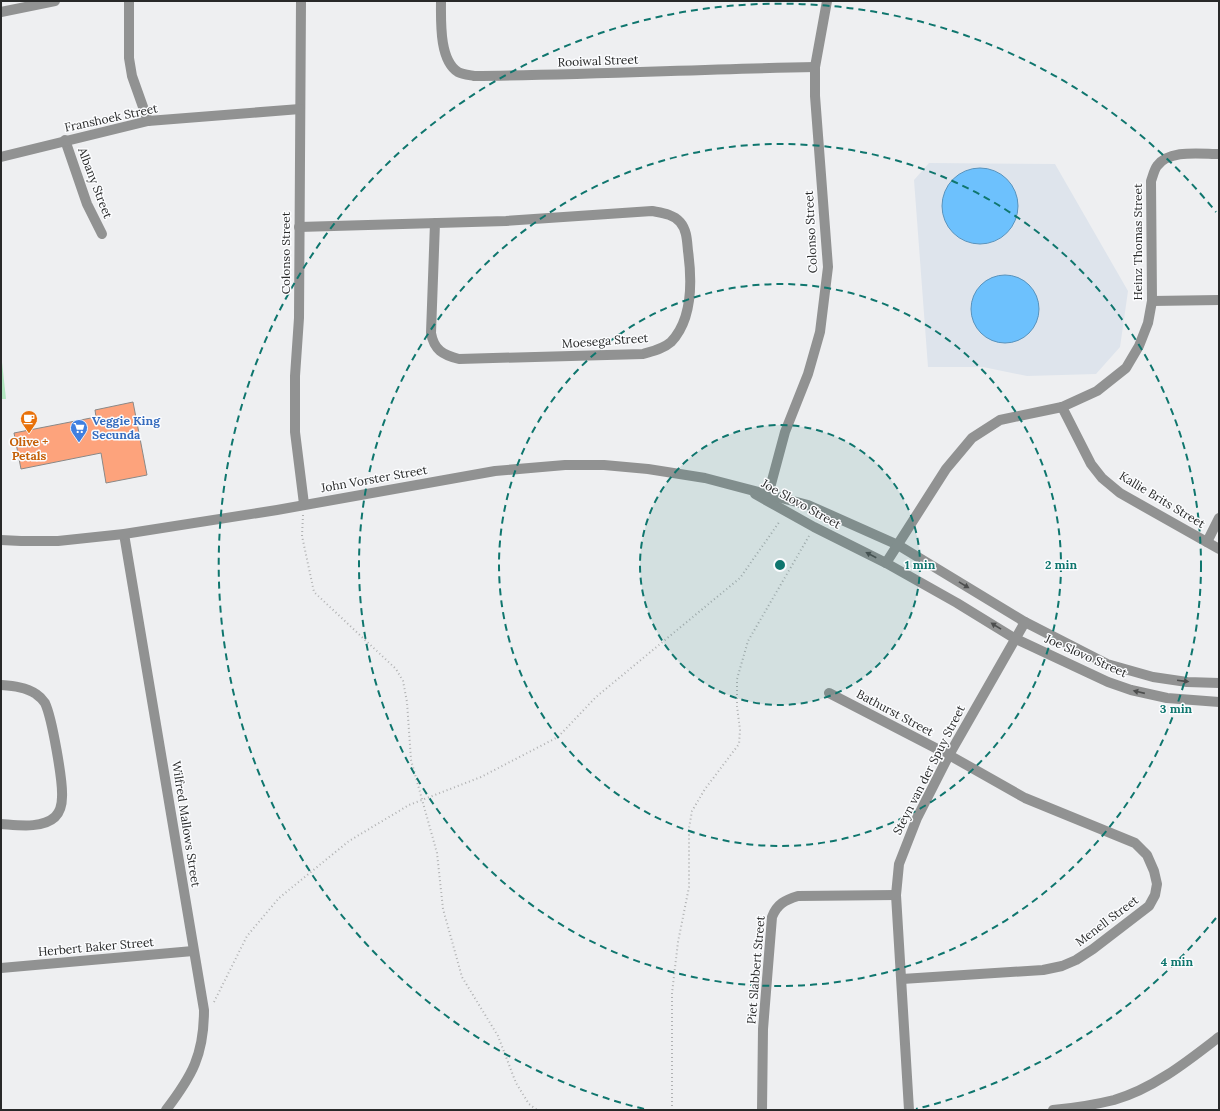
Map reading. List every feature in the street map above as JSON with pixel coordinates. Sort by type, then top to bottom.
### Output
[{"type":"street","points":[[1,12],[55,1]]},
{"type":"street","points":[[128,1],[129,58],[132,76],[148,121]]},
{"type":"street","name":"Colonso Street","points":[[301,1],[299,318],[295,376],[295,432],[304,504]]},
{"type":"street","name":"Rooiwal Street","points":[[441,1],[441,28],[444,49],[450,65],[459,72],[474,76],[566,75],[712,69],[815,67]]},
{"type":"street","name":"Colonso Street","points":[[767,497],[785,432],[808,374],[820,332],[825,294],[828,267],[815,96],[815,67],[827,1]]},
{"type":"street","name":"Franshoek Street","points":[[1,157],[65,140],[148,121],[300,109]]},
{"type":"street","name":"Albany Street","points":[[65,140],[87,204],[102,234]]},
{"type":"street","name":"Heinz Thomas Street","points":[[886,563],[946,469],[972,438],[1000,420],[1062,407],[1097,391],[1126,368],[1139,346],[1148,323],[1152,301],[1151,180],[1157,166],[1169,157],[1186,154],[1219,154]]},
{"type":"street","name":"Moesega Street","points":[[299,227],[435,223],[506,221],[652,211],[666,214],[680,222],[686,234],[690,288],[684,320],[670,342],[659,350],[643,354],[459,359],[448,357],[437,350],[431,333],[435,223]]},
{"type":"street","points":[[1152,301],[1219,300]]},
{"type":"street","name":"Kallie Brits Street","points":[[1062,407],[1091,464],[1102,478],[1120,493],[1219,549]]},
{"type":"street","name":"John Vorster Street","points":[[1,540],[58,541],[124,534],[249,515],[495,471],[565,464],[604,465],[648,469],[705,478],[750,491]]},
{"type":"street","name":"Joe Slovo Street","points":[[750,491],[767,497],[808,505],[898,545],[1025,622],[1107,664],[1153,677],[1187,682],[1219,683]]},
{"type":"street","name":"Joe Slovo Street","points":[[767,497],[786,512],[886,563],[957,603],[1014,638],[1108,682],[1131,690],[1167,698],[1219,702]]},
{"type":"street","points":[[1207,542],[1219,518]]},
{"type":"street","name":"Wilfred Mallows Street","points":[[124,534],[204,1010],[204,1028],[201,1048],[190,1075],[166,1110]]},
{"type":"street","name":"Steyn van der Spuy Street","points":[[909,1110],[896,895],[900,864],[907,842],[948,755],[1014,638],[1025,622]]},
{"type":"street","points":[[1,685],[26,689],[37,694],[44,703],[55,747],[62,796],[61,806],[55,816],[45,823],[29,825],[1,824]]},
{"type":"street","name":"Bathurst Street","points":[[829,693],[948,755]]},
{"type":"street","name":"Menell Street","points":[[902,979],[1043,970],[1062,966],[1093,949],[1149,906],[1156,890],[1157,884],[1154,871],[1147,855],[1135,842],[1025,798],[948,755]]},
{"type":"street","name":"Piet Slabbert Street","points":[[762,1110],[763,1029],[772,917],[776,907],[786,900],[798,896],[896,895]]},
{"type":"street","name":"Herbert Baker Street","points":[[1,968],[193,951]]},
{"type":"street","points":[[1053,1110],[1114,1100],[1140,1090],[1168,1074],[1219,1037]]},
{"type":"path","points":[[304,504],[302,536],[314,592],[396,669],[403,681],[407,702],[411,760],[437,853],[443,909],[462,977],[498,1036],[516,1083],[529,1104],[537,1110]]},
{"type":"path","points":[[204,1010],[212,1004],[247,936],[279,898],[349,841],[409,805],[481,778],[558,737],[596,697],[740,578],[786,512]]},
{"type":"path","points":[[672,1110],[672,993],[678,942],[689,887],[689,828],[692,811],[705,789],[739,744],[740,730],[736,706],[737,679],[748,641],[814,527]]},
{"type":"shaded area","points":[[929,163],[1055,164],[1128,291],[1120,347],[1096,374],[1027,376],[983,367],[928,367],[914,180]]},
{"type":"green space","points":[[1,353],[6,399],[1,399]]},
{"type":"water","points":[[980,168],[994,171],[1007,179],[1015,192],[1018,206],[1015,220],[1007,233],[994,241],[980,244],[966,241],[953,233],[945,220],[942,206],[945,192],[953,179],[966,171]]},
{"type":"water","points":[[1005,275],[1018,278],[1029,285],[1036,296],[1039,309],[1036,322],[1029,333],[1018,340],[1005,343],[992,340],[981,333],[974,322],[971,309],[974,296],[981,285],[992,278]]},
{"type":"building","name":"Veggie King Secunda","points":[[133,402],[147,475],[106,483],[101,453],[21,469],[14,433],[96,417],[95,410]]},
{"type":"place","name":"Olive + Petals","points":[[29,434]]},
{"type":"place","name":"Veggie King Secunda","points":[[79,443]]}]
